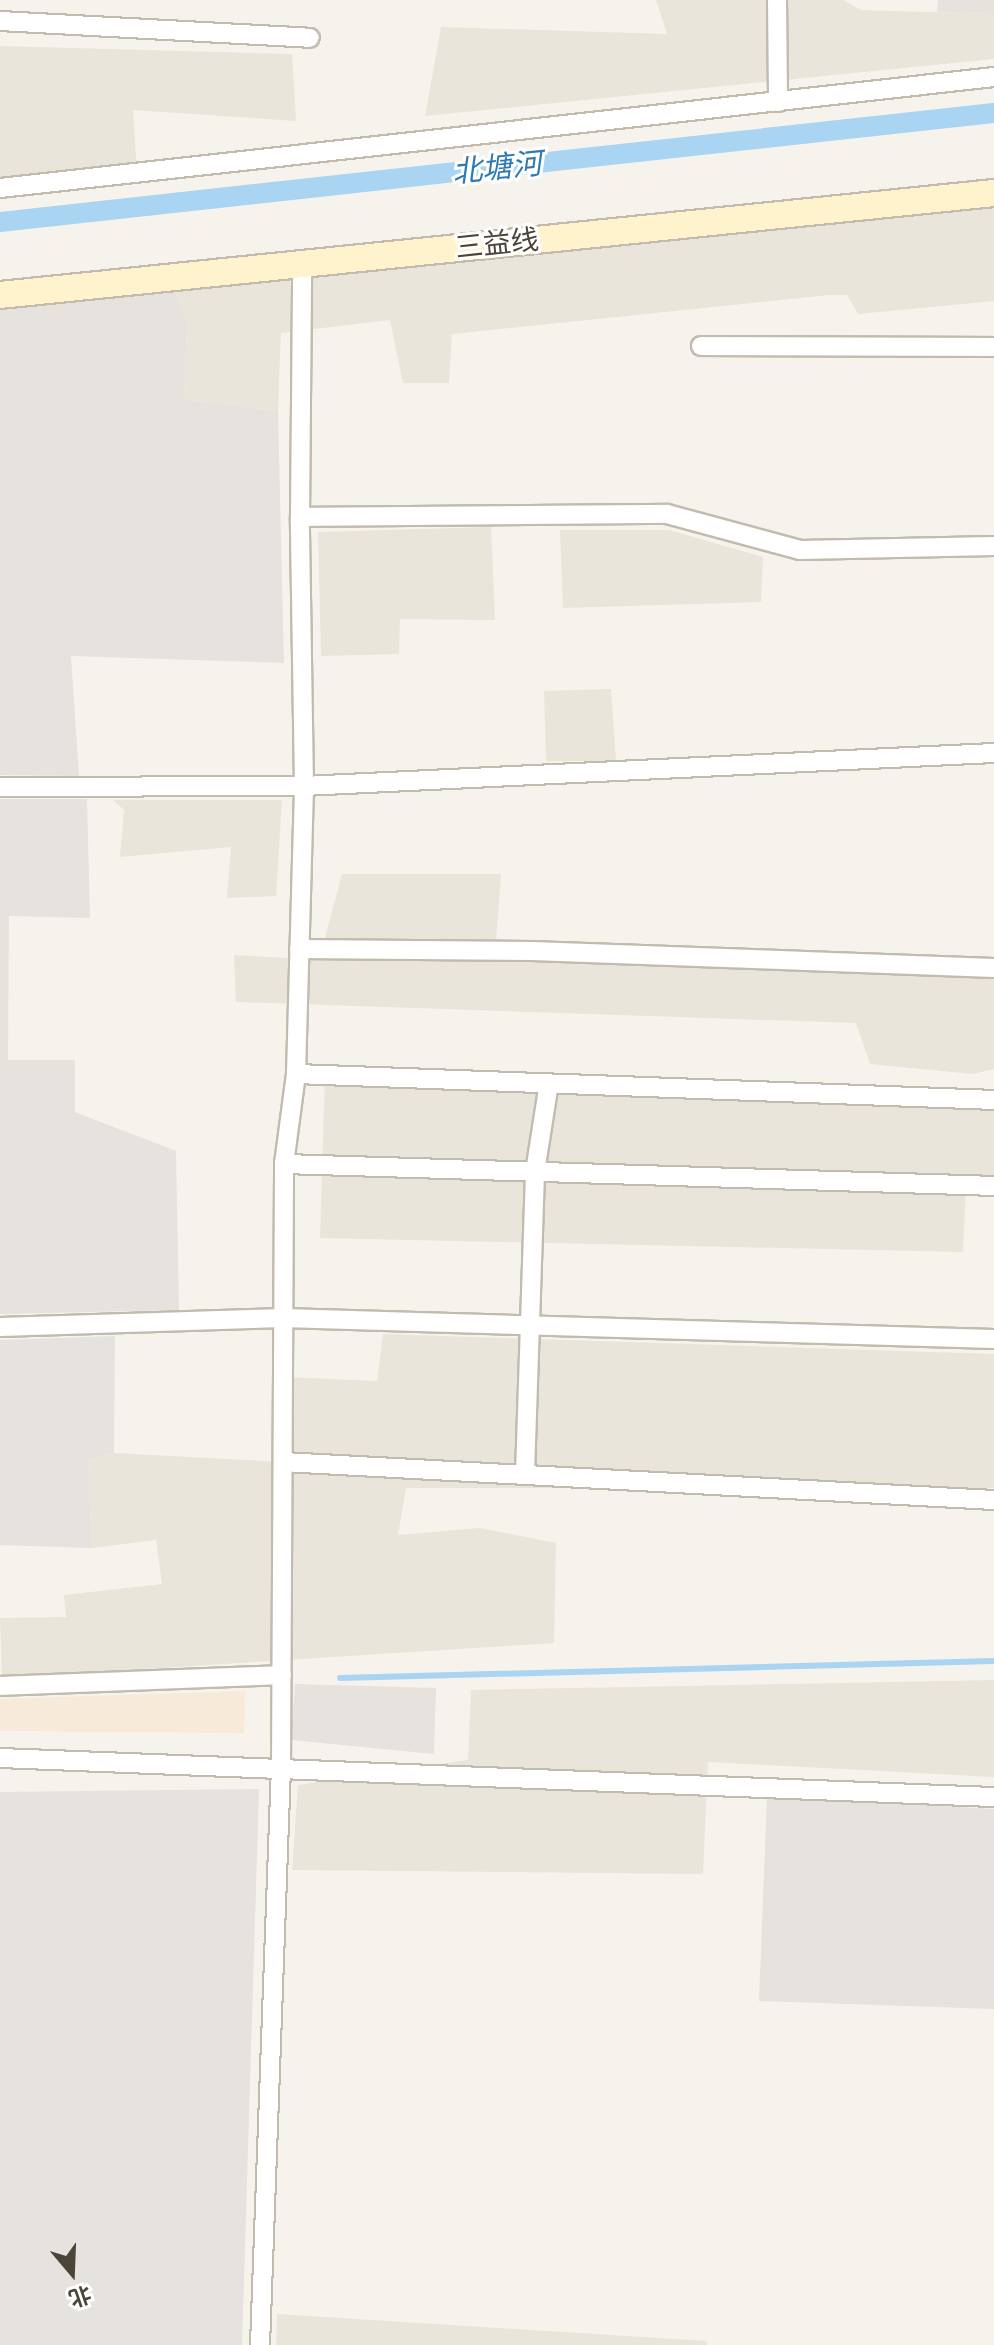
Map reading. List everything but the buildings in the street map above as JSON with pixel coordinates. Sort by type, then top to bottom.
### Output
[{"type":"main road","name":"三益线","points":[[0,295],[994,193]]},
{"type":"street","points":[[777,0],[778,102]]},
{"type":"street","points":[[0,21],[310,38]]},
{"type":"street","points":[[0,188],[994,77]]},
{"type":"street","points":[[260,2345],[281,1767],[284,1164],[296,1074],[304,786],[300,517],[302,264]]},
{"type":"street","points":[[701,346],[994,347]]},
{"type":"street","points":[[300,517],[667,514],[800,550],[994,546]]},
{"type":"street","points":[[0,787],[304,786],[994,753]]},
{"type":"street","points":[[299,949],[532,951],[994,968]]},
{"type":"street","points":[[296,1074],[994,1100]]},
{"type":"street","points":[[525,1474],[535,1172],[549,1083]]},
{"type":"street","points":[[284,1164],[994,1186]]},
{"type":"street","points":[[0,1327],[283,1318],[994,1339]]},
{"type":"street","points":[[283,1462],[994,1500]]},
{"type":"street","points":[[0,1686],[282,1675]]},
{"type":"street","points":[[0,1758],[994,1797]]},
{"type":"shaded area","points":[[656,0],[843,0],[861,10],[994,14],[994,59],[425,116],[441,27],[667,34]]},
{"type":"shaded area","points":[[938,0],[994,0],[994,14],[937,12]]},
{"type":"shaded area","points":[[0,46],[292,54],[296,121],[133,110],[137,173],[0,188]]},
{"type":"shaded area","points":[[994,203],[994,301],[858,314],[847,295],[829,295],[452,334],[449,383],[403,383],[390,320],[281,333],[278,411],[184,399],[187,325],[174,288]]},
{"type":"shaded area","points":[[174,288],[187,325],[184,399],[278,411],[284,663],[71,656],[79,776],[0,775],[0,309]]},
{"type":"shaded area","points":[[491,527],[495,620],[400,619],[399,654],[321,656],[318,532]]},
{"type":"shaded area","points":[[560,530],[669,530],[763,557],[761,602],[563,608]]},
{"type":"shaded area","points":[[611,689],[616,761],[546,761],[544,691]]},
{"type":"shaded area","points":[[0,799],[87,799],[90,918],[9,916],[8,1060],[75,1060],[75,1112],[176,1151],[179,1310],[0,1314]]},
{"type":"shaded area","points":[[113,800],[282,800],[276,896],[227,898],[231,847],[120,857],[124,810]]},
{"type":"shaded area","points":[[342,874],[501,874],[496,942],[994,961],[994,1069],[972,1074],[870,1064],[856,1023],[236,1002],[234,955],[319,960]]},
{"type":"shaded area","points":[[325,1075],[994,1100],[994,1186],[966,1186],[963,1252],[320,1238]]},
{"type":"shaded area","points":[[383,1334],[994,1354],[994,1488],[406,1488],[398,1535],[480,1528],[556,1543],[554,1643],[2,1678],[0,1618],[66,1617],[64,1595],[162,1584],[156,1540],[92,1548],[88,1460],[114,1453],[282,1462],[283,1377],[377,1381]]},
{"type":"shaded area","points":[[115,1336],[114,1453],[88,1460],[92,1548],[0,1545],[0,1340]]},
{"type":"shaded area","points":[[994,1680],[994,1777],[708,1762],[703,1874],[292,1870],[298,1785],[468,1760],[471,1690]]},
{"type":"shaded area","points":[[295,1684],[436,1688],[434,1754],[291,1740]]},
{"type":"shaded area","points":[[245,1691],[244,1733],[0,1731],[0,1699]]},
{"type":"shaded area","points":[[259,1789],[242,2345],[0,2345],[0,1792]]},
{"type":"shaded area","points":[[767,1796],[994,1809],[994,2009],[759,2001]]},
{"type":"shaded area","points":[[277,2314],[706,2341],[707,2345],[276,2345]]},
{"type":"waterway","name":"北塘河","points":[[0,222],[994,113]]},
{"type":"waterway","points":[[340,1678],[994,1661]]}]
